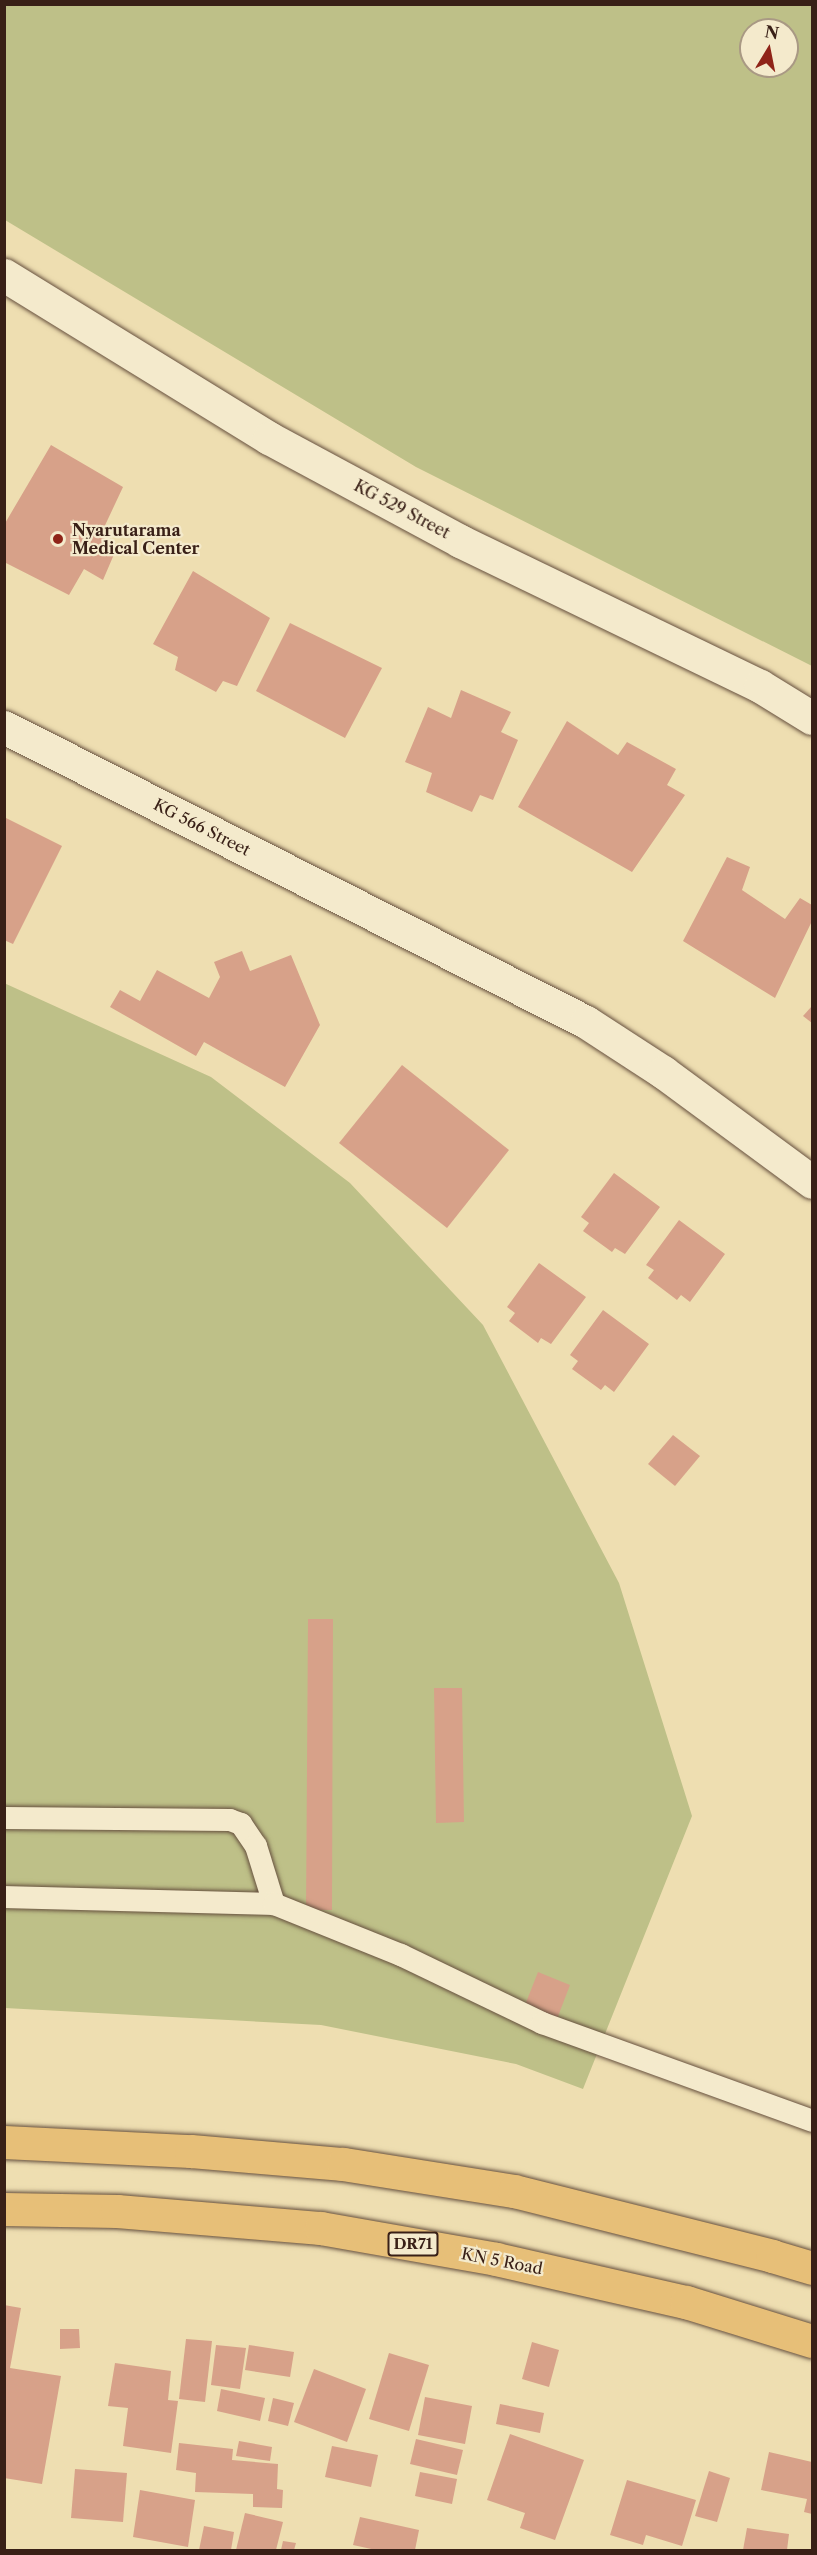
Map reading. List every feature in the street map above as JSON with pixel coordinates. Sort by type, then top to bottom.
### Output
[{"type":"main road","points":[[4,2142],[191,2151],[344,2164],[514,2191],[813,2268]]},
{"type":"main road","name":"KN 5 Road","points":[[4,2209],[117,2211],[321,2228],[496,2259],[687,2302],[813,2341]]},
{"type":"street","name":"KG 529 Street","points":[[4,275],[270,438],[460,541],[760,687],[813,718]]},
{"type":"street","name":"KG 566 Street","points":[[4,727],[586,1022],[663,1072],[813,1182]]},
{"type":"lane","points":[[4,1818],[230,1820],[241,1824],[256,1845],[273,1904]]},
{"type":"lane","points":[[4,1896],[273,1904],[401,1955],[542,2023],[813,2121]]},
{"type":"green space","points":[[4,5],[812,5],[812,666],[416,467],[5,220]]},
{"type":"green space","points":[[4,983],[211,1077],[350,1183],[483,1325],[619,1583],[692,1816],[583,2089],[516,2064],[321,2025],[5,2008]]},
{"type":"building","points":[[51,445],[123,487],[100,536],[118,545],[103,580],[84,569],[69,595],[4,562],[4,525]]},
{"type":"building","points":[[193,571],[270,618],[237,686],[223,681],[216,692],[175,670],[178,657],[153,644]]},
{"type":"building","points":[[290,623],[382,668],[345,738],[256,691]]},
{"type":"building","points":[[461,690],[511,712],[501,732],[518,740],[493,800],[480,795],[472,812],[426,792],[432,773],[405,762],[428,707],[451,718]]},
{"type":"building","points":[[567,721],[618,755],[627,742],[676,769],[667,785],[685,795],[632,872],[518,807]]},
{"type":"building","points":[[4,817],[62,846],[13,944],[4,940]]},
{"type":"building","points":[[727,857],[750,867],[742,890],[785,919],[800,898],[812,905],[812,921],[775,998],[683,941]]},
{"type":"building","points":[[242,951],[250,971],[291,955],[320,1025],[285,1087],[204,1042],[196,1056],[110,1007],[120,990],[140,1001],[157,970],[209,998],[220,977],[214,962]]},
{"type":"building","points":[[812,1006],[812,1023],[803,1016]]},
{"type":"building","points":[[402,1065],[509,1150],[447,1228],[339,1143]]},
{"type":"building","points":[[614,1173],[660,1207],[625,1254],[615,1248],[612,1252],[583,1231],[589,1223],[581,1217]]},
{"type":"building","points":[[679,1220],[725,1254],[690,1302],[681,1295],[677,1300],[648,1278],[654,1270],[646,1265]]},
{"type":"building","points":[[539,1263],[586,1297],[551,1344],[541,1338],[538,1343],[509,1321],[515,1313],[507,1307]]},
{"type":"building","points":[[603,1310],[649,1344],[614,1392],[605,1385],[601,1390],[572,1369],[578,1361],[570,1355]]},
{"type":"building","points":[[673,1435],[700,1456],[675,1486],[648,1464]]},
{"type":"building","points":[[308,1619],[333,1619],[332,1910],[306,1910]]},
{"type":"building","points":[[434,1688],[462,1688],[464,1822],[436,1823]]},
{"type":"building","points":[[538,1972],[570,1985],[557,2019],[525,2005]]},
{"type":"building","points":[[4,2305],[21,2308],[10,2368],[61,2376],[42,2484],[4,2478]]},
{"type":"building","points":[[60,2329],[79,2329],[80,2348],[60,2349]]},
{"type":"building","points":[[186,2339],[212,2341],[205,2402],[179,2399]]},
{"type":"building","points":[[532,2342],[559,2350],[549,2387],[522,2379]]},
{"type":"building","points":[[216,2345],[246,2348],[240,2389],[211,2385]]},
{"type":"building","points":[[249,2345],[294,2352],[290,2377],[245,2370]]},
{"type":"building","points":[[389,2353],[429,2365],[409,2431],[369,2419]]},
{"type":"building","points":[[115,2363],[171,2371],[168,2400],[178,2401],[171,2453],[123,2446],[128,2408],[108,2406]]},
{"type":"building","points":[[314,2369],[366,2389],[347,2442],[294,2422]]},
{"type":"building","points":[[221,2389],[265,2398],[260,2421],[217,2411]]},
{"type":"building","points":[[425,2397],[472,2406],[465,2444],[418,2435]]},
{"type":"building","points":[[273,2398],[294,2403],[288,2426],[268,2421]]},
{"type":"building","points":[[500,2404],[544,2413],[540,2433],[496,2424]]},
{"type":"building","points":[[510,2434],[584,2460],[555,2540],[520,2528],[525,2513],[487,2500]]},
{"type":"building","points":[[416,2439],[463,2450],[457,2475],[410,2464]]},
{"type":"building","points":[[239,2441],[272,2447],[270,2461],[236,2456]]},
{"type":"building","points":[[179,2443],[233,2449],[232,2460],[278,2464],[277,2489],[283,2490],[282,2508],[253,2507],[253,2494],[195,2492],[196,2473],[176,2470]]},
{"type":"building","points":[[332,2446],[378,2455],[371,2487],[325,2477]]},
{"type":"building","points":[[769,2452],[812,2462],[812,2514],[804,2512],[807,2499],[761,2490]]},
{"type":"building","points":[[75,2469],[127,2473],[123,2522],[71,2518]]},
{"type":"building","points":[[709,2471],[730,2478],[717,2522],[695,2516]]},
{"type":"building","points":[[420,2472],[457,2479],[452,2504],[415,2496]]},
{"type":"building","points":[[627,2480],[696,2500],[682,2546],[646,2535],[643,2545],[610,2535]]},
{"type":"building","points":[[140,2490],[195,2500],[188,2547],[133,2537]]},
{"type":"building","points":[[245,2513],[283,2522],[276,2550],[236,2550]]},
{"type":"building","points":[[360,2517],[419,2530],[415,2550],[376,2550],[353,2545]]},
{"type":"building","points":[[204,2526],[234,2532],[231,2550],[199,2550]]},
{"type":"building","points":[[747,2528],[789,2534],[787,2550],[743,2550]]},
{"type":"building","points":[[283,2541],[296,2543],[294,2550],[281,2550]]},
{"type":"place","name":"Nyarutarama Medical Center","points":[[58,539]]}]
